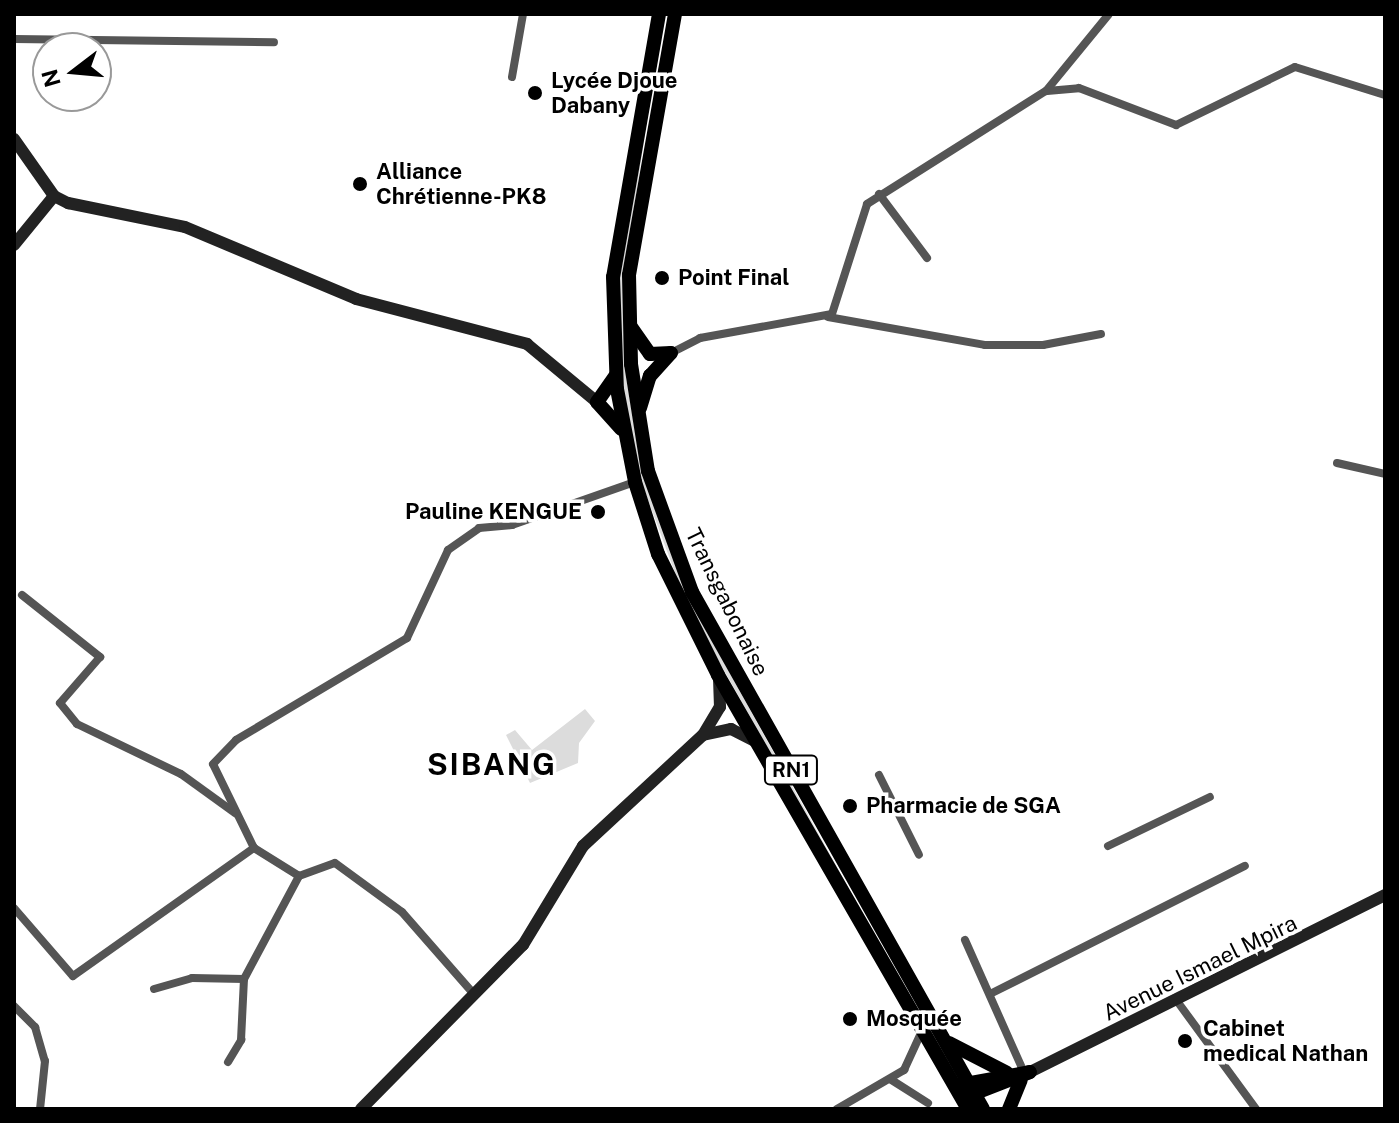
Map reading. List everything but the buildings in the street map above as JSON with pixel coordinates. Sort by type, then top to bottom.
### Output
[{"type":"highway","name":"RN1","points":[[623,432],[616,375],[616,238],[659,14]]},
{"type":"highway","name":"Transgabonaise","points":[[675,14],[635,218],[629,320],[637,415],[657,503],[692,592],[945,1039],[965,1094]]},
{"type":"highway","points":[[629,320],[645,350],[671,353]]},
{"type":"highway","points":[[637,415],[650,376],[671,353]]},
{"type":"highway","points":[[616,375],[597,402],[623,432]]},
{"type":"highway","name":"Transgabonaise","points":[[623,432],[658,554],[718,675],[921,1033],[965,1094],[983,1109]]},
{"type":"highway","points":[[945,1039],[1020,1074]]},
{"type":"highway","points":[[965,1094],[1020,1074]]},
{"type":"highway","points":[[1009,1109],[1020,1074]]},
{"type":"street","points":[[512,77],[523,14]]},
{"type":"street","points":[[827,317],[843,287],[860,217],[879,194],[1046,91],[1109,14]]},
{"type":"street","points":[[14,39],[274,42]]},
{"type":"street","points":[[1046,91],[1079,88],[1176,125],[1295,67],[1385,95]]},
{"type":"street","points":[[14,139],[54,196],[185,227],[356,299],[527,344],[597,402]]},
{"type":"street","points":[[879,194],[927,258]]},
{"type":"street","points":[[14,245],[54,196]]},
{"type":"street","points":[[671,353],[700,338],[827,317],[985,345],[1043,345],[1101,334]]},
{"type":"street","points":[[1337,463],[1385,474]]},
{"type":"street","points":[[299,876],[254,848],[213,764],[289,704],[407,638],[440,564],[460,540],[479,528],[512,525],[635,482]]},
{"type":"street","points":[[22,595],[100,657],[60,703],[77,724],[181,774],[236,813]]},
{"type":"street","points":[[361,1109],[472,992],[530,937],[583,846],[703,735],[720,707],[718,675]]},
{"type":"street","points":[[703,735],[731,729],[758,743]]},
{"type":"street","points":[[879,775],[919,855]]},
{"type":"street","points":[[1108,846],[1210,797]]},
{"type":"street","points":[[14,908],[73,976],[254,848]]},
{"type":"street","points":[[228,1062],[241,1040],[244,979],[299,876],[335,863],[349,869],[402,912],[472,992]]},
{"type":"street","points":[[992,993],[1245,866]]},
{"type":"street","name":"Avenue Ismael Mpira","points":[[1020,1074],[1177,1001],[1385,895]]},
{"type":"street","points":[[965,940],[992,993],[1020,1074]]},
{"type":"street","points":[[154,989],[192,978],[244,979]]},
{"type":"street","points":[[1177,1001],[1256,1109]]},
{"type":"street","points":[[14,1006],[35,1027],[45,1061],[40,1109]]},
{"type":"street","points":[[837,1109],[874,1081],[890,1079],[913,1059],[921,1033]]},
{"type":"street","points":[[890,1079],[928,1103]]},
{"type":"shaded area","points":[[657,51],[623,286],[626,377],[642,473],[691,603],[906,992],[687,605],[638,473],[621,378],[618,286]]},
{"type":"shaded area","points":[[585,709],[595,721],[579,743],[578,763],[530,783],[506,735],[515,730],[532,750]]},
{"type":"place","name":"Lycée Djoue Dabany","points":[[535,93]]},
{"type":"place","name":"Alliance Chrétienne-PK8","points":[[360,184]]},
{"type":"place","name":"Point Final","points":[[662,278]]},
{"type":"place","name":"Pauline KENGUE","points":[[598,512]]},
{"type":"place","name":"Pharmacie de SGA","points":[[850,806]]},
{"type":"place","name":"Mosquée","points":[[850,1019]]},
{"type":"place","name":"Cabinet medical Nathan","points":[[1185,1041]]},
{"type":"district","name":"SIBANG","points":[[492,764]]}]
